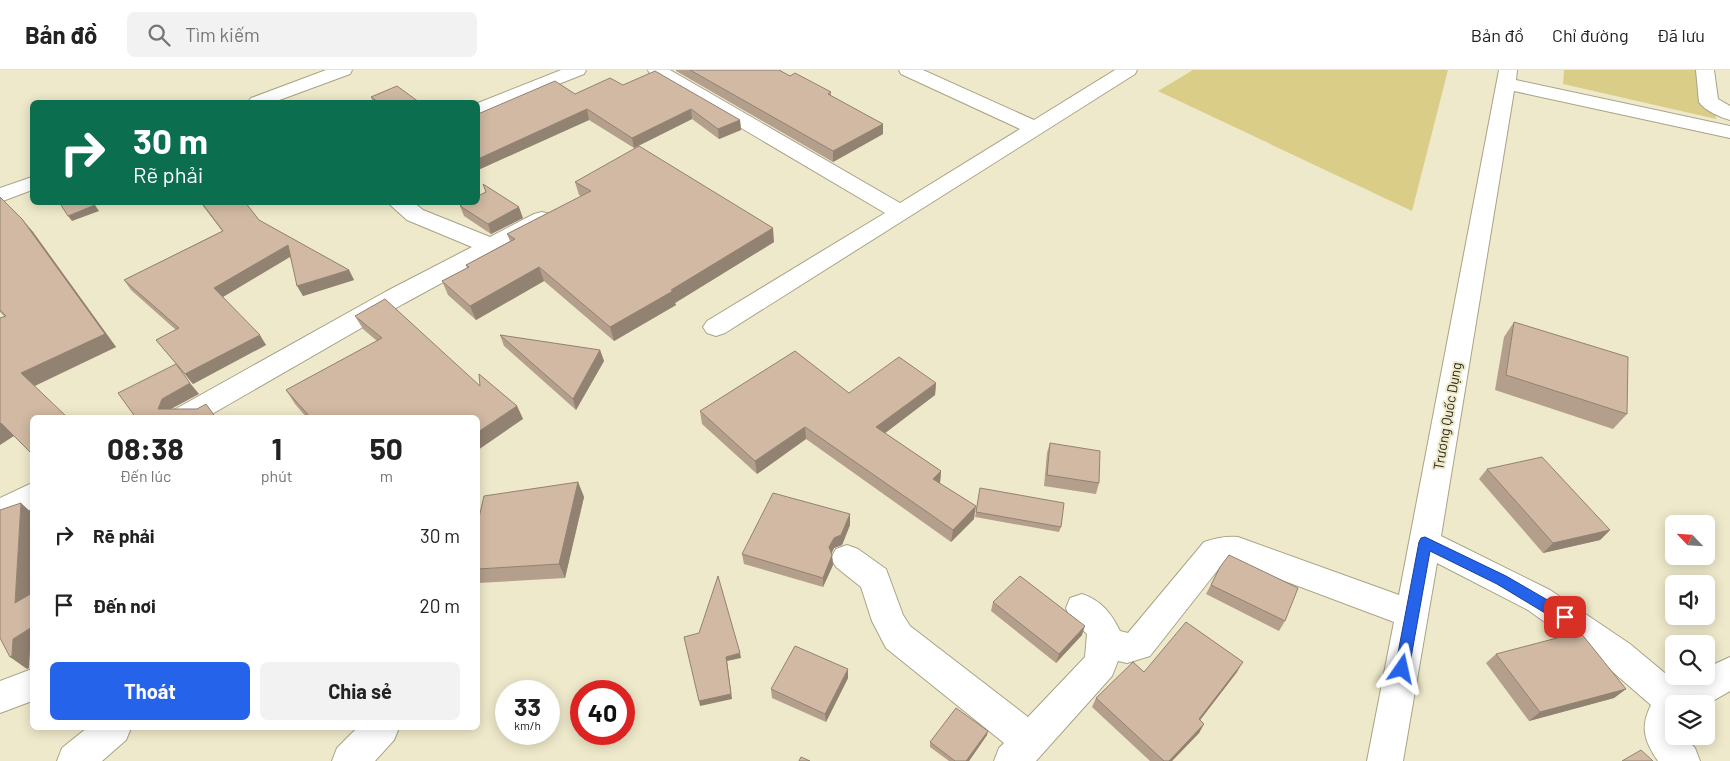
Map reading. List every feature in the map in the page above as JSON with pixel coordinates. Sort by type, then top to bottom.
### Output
[{"type":"street","points":[[269,100],[343,70]]},
{"type":"street","points":[[480,109],[577,70]]},
{"type":"street","points":[[658,70],[901,213]]},
{"type":"street","points":[[908,70],[1036,128]]},
{"type":"street","points":[[716,327],[1128,70]]},
{"type":"street","points":[[1705,70],[1709,102],[1730,114]]},
{"type":"street","points":[[1507,76],[1730,132]]},
{"type":"street","name":"Trương Quốc Dụng","points":[[1385,761],[1507,76]]},
{"type":"street","points":[[0,195],[30,184]]},
{"type":"street","points":[[402,205],[414,215],[491,246]]},
{"type":"street","points":[[187,415],[394,298],[565,208]]},
{"type":"street","points":[[0,512],[30,496]]},
{"type":"street","points":[[1425,542],[1502,580],[1554,610],[1618,655],[1665,696]]},
{"type":"street","points":[[1106,644],[1127,648],[1138,645],[1214,552],[1222,548],[1238,550],[1412,614]]},
{"type":"street","points":[[847,558],[875,578],[888,621],[898,637],[1021,751],[1100,665],[1106,644],[1103,627],[1082,608]]},
{"type":"street","points":[[1690,695],[1730,673]]},
{"type":"street","points":[[0,697],[30,686]]},
{"type":"street","points":[[1665,714],[1662,719],[1662,732],[1665,739]]},
{"type":"street","points":[[75,761],[111,730]]},
{"type":"street","points":[[350,761],[378,730]]},
{"type":"street","points":[[1668,745],[1670,750],[1682,761]]},
{"type":"shaded area","points":[[1193,70],[1448,70],[1412,211],[1158,91]]},
{"type":"shaded area","points":[[1564,70],[1710,70],[1716,119],[1563,84]]},
{"type":"building","points":[[690,70],[779,70],[790,76],[795,73],[831,92],[828,94],[883,124],[833,151]]},
{"type":"building","points":[[655,71],[740,120],[718,129],[691,109],[632,138],[587,109],[480,158],[480,113],[555,81],[575,94],[610,78],[623,85]]},
{"type":"building","points":[[397,86],[416,100],[375,100],[371,97]]},
{"type":"building","points":[[639,146],[773,228],[671,290],[673,291],[610,327],[539,267],[470,306],[442,281],[469,267],[466,265],[515,239],[507,234],[591,191],[575,182]]},
{"type":"building","points":[[483,184],[519,207],[488,224],[460,206],[480,205],[480,195],[486,192]]},
{"type":"building","points":[[0,197],[22,219],[105,334],[21,373],[65,415],[30,415],[30,452],[0,424],[0,318],[6,316],[0,310]]},
{"type":"building","points":[[61,205],[95,205],[68,216]]},
{"type":"building","points":[[203,205],[247,205],[259,220],[349,270],[297,286],[288,245],[214,288],[260,335],[185,374],[156,340],[179,328],[124,280],[223,231]]},
{"type":"building","points":[[385,299],[480,386],[479,374],[517,406],[480,431],[480,415],[308,415],[286,390],[382,338],[355,316]]},
{"type":"building","points":[[1514,322],[1628,357],[1627,414],[1506,375]]},
{"type":"building","points":[[500,335],[600,350],[573,399]]},
{"type":"building","points":[[795,351],[849,393],[899,357],[936,383],[876,427],[941,471],[933,479],[976,506],[953,530],[805,427],[755,461],[700,411]]},
{"type":"building","points":[[176,364],[190,383],[162,399],[158,409],[197,409],[206,404],[214,415],[134,415],[118,393]]},
{"type":"building","points":[[1050,443],[1100,451],[1099,483],[1047,475]]},
{"type":"building","points":[[1542,457],[1610,530],[1553,543],[1487,469]]},
{"type":"building","points":[[578,482],[559,564],[480,569],[480,513],[484,496]]},
{"type":"building","points":[[980,488],[1064,503],[1061,527],[976,512]]},
{"type":"building","points":[[773,493],[850,514],[841,535],[834,538],[829,547],[832,555],[823,578],[742,554]]},
{"type":"building","points":[[21,503],[15,603],[30,594],[30,628],[13,639],[12,656],[10,657],[0,638],[0,510]]},
{"type":"building","points":[[1229,555],[1298,588],[1285,621],[1211,585],[1220,567]]},
{"type":"building","points":[[718,576],[740,653],[726,657],[731,694],[699,701],[684,637],[699,633]]},
{"type":"building","points":[[1020,576],[1085,626],[1059,654],[993,602]]},
{"type":"building","points":[[1186,622],[1243,662],[1199,719],[1204,724],[1169,761],[1164,761],[1096,698],[1133,662],[1144,672]]},
{"type":"building","points":[[1580,632],[1626,689],[1540,712],[1496,654]]},
{"type":"building","points":[[795,646],[848,669],[825,714],[771,689]]},
{"type":"building","points":[[956,708],[988,731],[966,761],[955,761],[930,742]]},
{"type":"building","points":[[1641,750],[1653,761],[1622,761]]},
{"type":"building","points":[[801,757],[810,761],[799,761]]},
{"type":"route","points":[[1402,669],[1425,542],[1502,580],[1565,617]]}]
